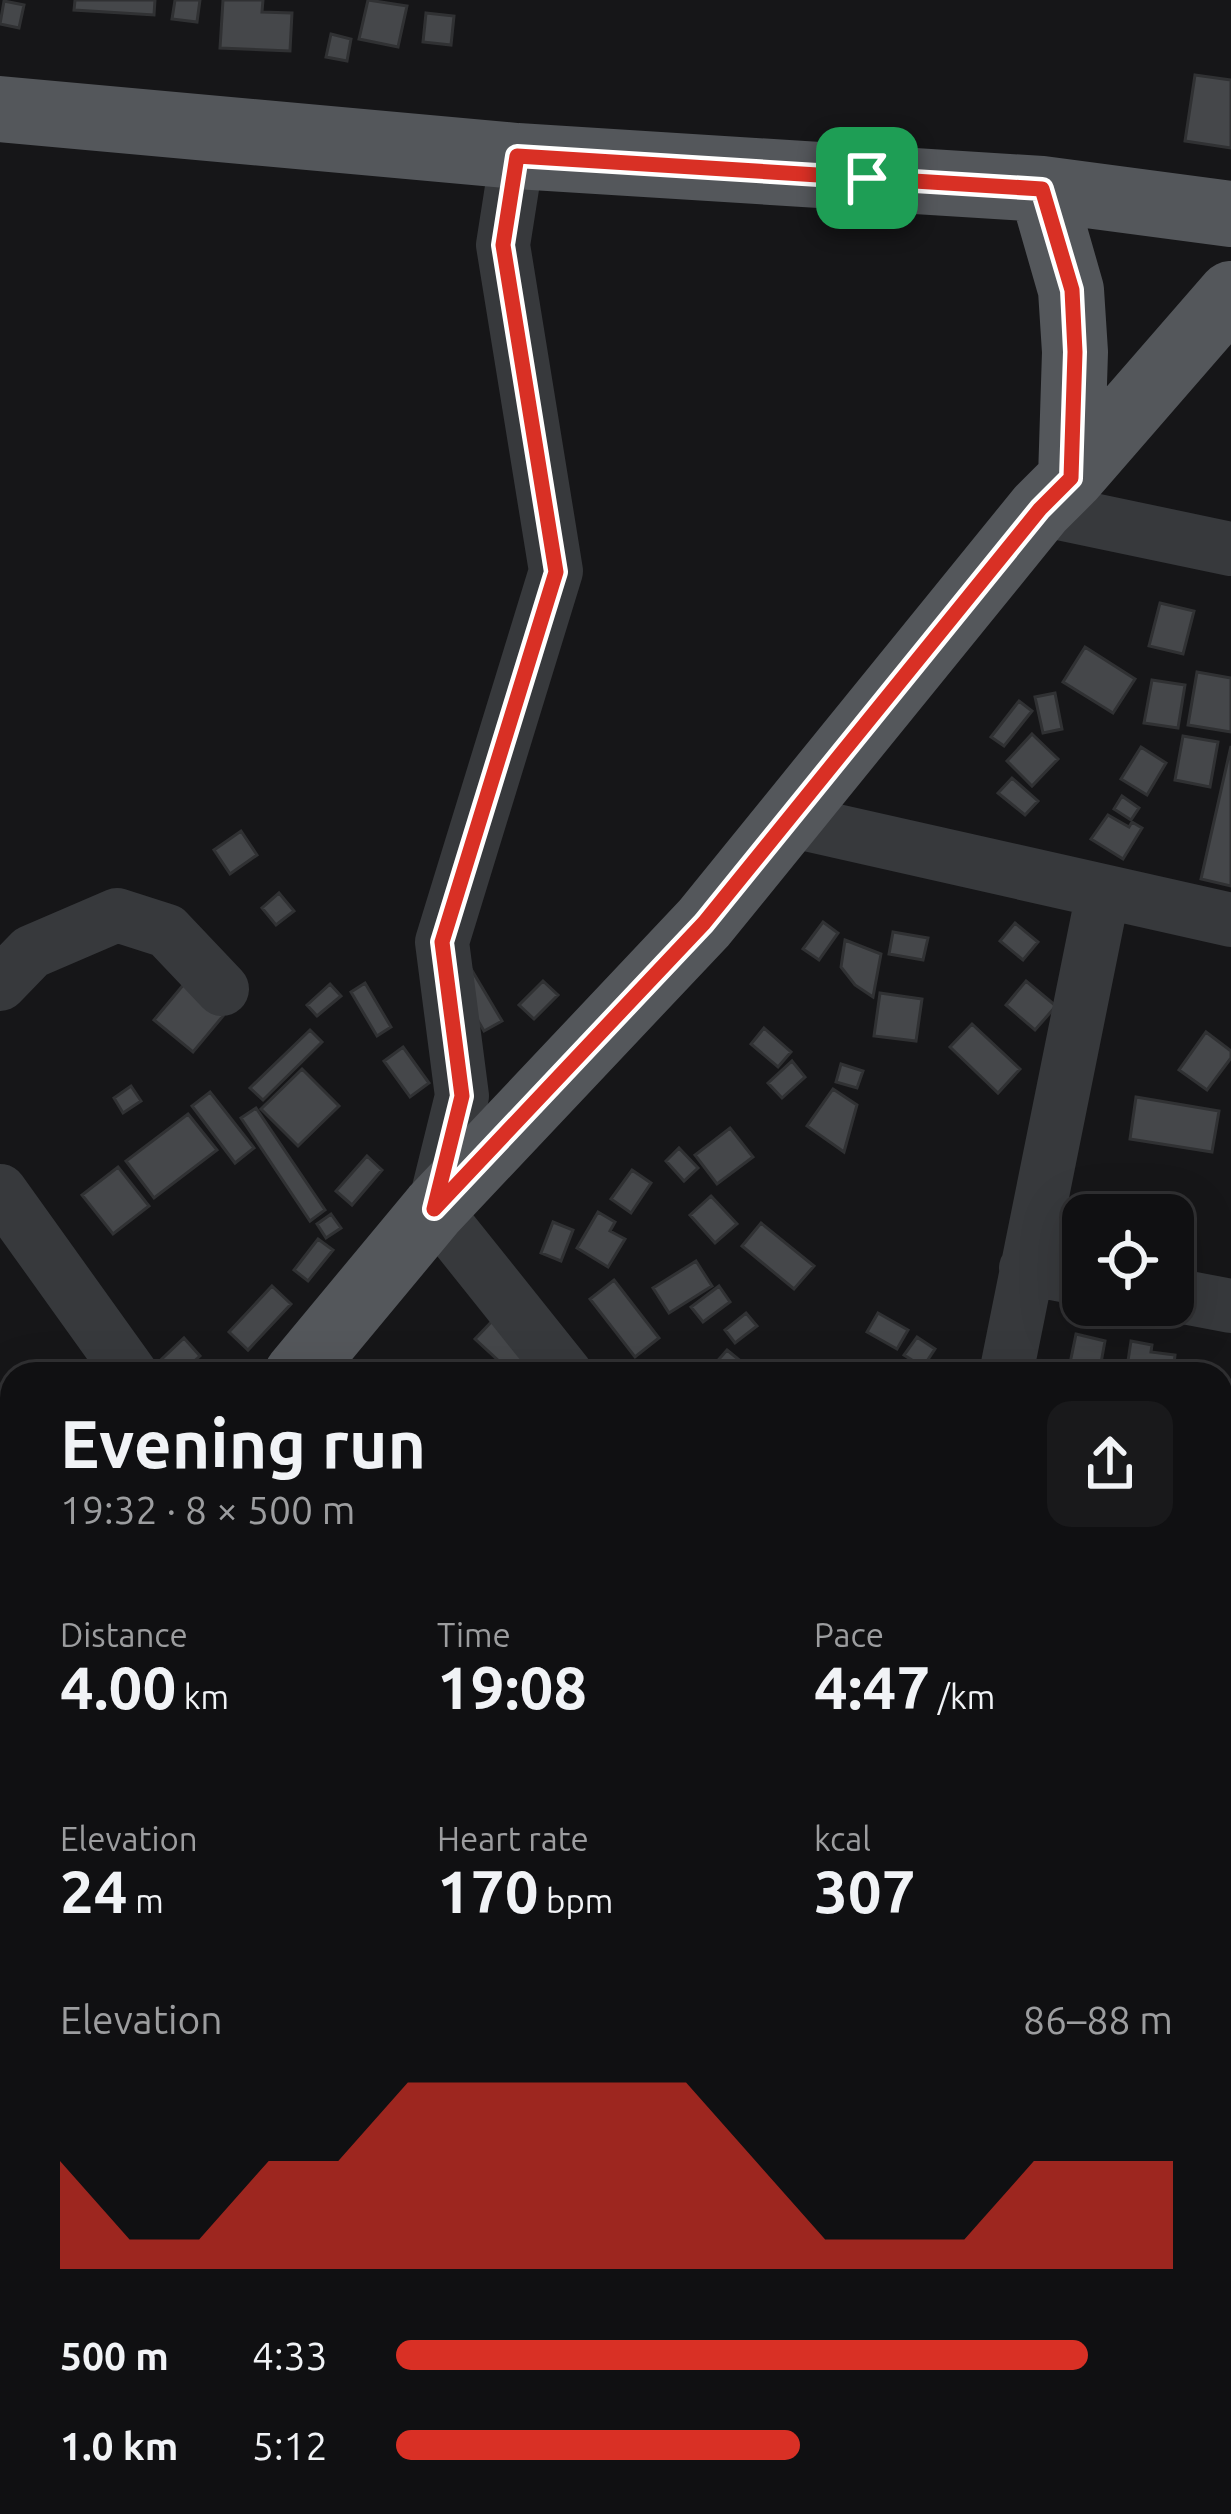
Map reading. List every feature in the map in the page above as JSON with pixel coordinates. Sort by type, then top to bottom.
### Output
[{"type":"main road","points":[[0,109],[517,156],[1042,189],[1231,214]]},
{"type":"main road","points":[[1042,189],[1072,290],[1075,352],[1056,494]]},
{"type":"main road","points":[[307,1362],[434,1209],[704,923],[1056,494],[1231,294]]},
{"type":"street","points":[[517,156],[503,245],[556,572],[442,942],[462,1096],[434,1209],[556,1362]]},
{"type":"street","points":[[1056,494],[1231,549]]},
{"type":"street","points":[[788,820],[1231,920]]},
{"type":"street","points":[[1008,1362],[1103,892]]},
{"type":"street","points":[[0,984],[32,952],[117,915],[167,931],[222,989]]},
{"type":"street","points":[[0,1191],[122,1362]]},
{"type":"street","points":[[1025,1268],[1062,1275]]},
{"type":"street","points":[[1194,1299],[1231,1306]]},
{"type":"building","points":[[75,0],[155,0],[154,15],[74,10]]},
{"type":"building","points":[[175,0],[200,0],[197,22],[172,19]]},
{"type":"building","points":[[223,0],[263,0],[262,12],[292,13],[290,51],[220,48]]},
{"type":"building","points":[[368,0],[407,6],[398,47],[359,39]]},
{"type":"building","points":[[4,1],[24,5],[19,28],[0,24]]},
{"type":"building","points":[[426,13],[454,16],[451,45],[423,42]]},
{"type":"building","points":[[331,34],[351,39],[347,61],[326,57]]},
{"type":"building","points":[[1195,75],[1231,80],[1231,148],[1185,141]]},
{"type":"building","points":[[1160,603],[1194,611],[1183,654],[1149,646]]},
{"type":"building","points":[[1085,647],[1135,679],[1113,713],[1063,682]]},
{"type":"building","points":[[1197,672],[1231,678],[1231,732],[1188,725]]},
{"type":"building","points":[[1152,680],[1185,685],[1178,728],[1144,723]]},
{"type":"building","points":[[1055,693],[1062,729],[1043,733],[1035,697]]},
{"type":"building","points":[[1019,701],[1032,711],[1004,746],[991,737]]},
{"type":"building","points":[[1032,734],[1058,759],[1032,786],[1007,761]]},
{"type":"building","points":[[1183,736],[1218,742],[1210,787],[1175,780]]},
{"type":"building","points":[[1231,746],[1231,886],[1201,879]]},
{"type":"building","points":[[1141,747],[1166,763],[1147,795],[1121,779]]},
{"type":"building","points":[[1012,778],[1038,801],[1025,815],[998,793]]},
{"type":"building","points":[[1122,796],[1139,808],[1131,820],[1114,809]]},
{"type":"building","points":[[1108,815],[1129,827],[1132,822],[1142,828],[1123,859],[1091,839]]},
{"type":"building","points":[[241,831],[257,855],[230,874],[214,850]]},
{"type":"building","points":[[279,893],[294,911],[276,925],[262,908]]},
{"type":"building","points":[[823,922],[838,933],[819,960],[803,949]]},
{"type":"building","points":[[1015,923],[1038,942],[1023,960],[1000,941]]},
{"type":"building","points":[[893,932],[928,938],[923,960],[889,954]]},
{"type":"building","points":[[845,940],[881,954],[873,997],[841,967]]},
{"type":"building","points":[[467,962],[502,1021],[484,1031],[450,972]]},
{"type":"building","points":[[543,981],[558,995],[534,1019],[519,1005]]},
{"type":"building","points":[[1026,981],[1056,1006],[1035,1030],[1006,1005]]},
{"type":"building","points":[[365,983],[391,1027],[377,1036],[351,992]]},
{"type":"building","points":[[184,984],[223,1016],[193,1052],[154,1020]]},
{"type":"building","points":[[330,984],[341,996],[317,1016],[307,1005]]},
{"type":"building","points":[[880,993],[922,999],[916,1041],[874,1036]]},
{"type":"building","points":[[972,1024],[1020,1069],[998,1093],[950,1047]]},
{"type":"building","points":[[764,1028],[791,1052],[778,1067],[751,1044]]},
{"type":"building","points":[[310,1030],[322,1042],[263,1100],[250,1088]]},
{"type":"building","points":[[1206,1032],[1231,1051],[1231,1058],[1207,1090],[1179,1070]]},
{"type":"building","points":[[403,1047],[429,1083],[410,1097],[384,1061]]},
{"type":"building","points":[[792,1061],[805,1077],[782,1098],[768,1083]]},
{"type":"building","points":[[841,1064],[863,1071],[857,1088],[836,1082]]},
{"type":"building","points":[[302,1069],[339,1106],[298,1146],[261,1109]]},
{"type":"building","points":[[131,1086],[141,1101],[123,1113],[114,1098]]},
{"type":"building","points":[[833,1089],[857,1105],[844,1152],[807,1126]]},
{"type":"building","points":[[210,1092],[254,1148],[235,1163],[192,1106]]},
{"type":"building","points":[[1136,1097],[1219,1111],[1212,1152],[1130,1139]]},
{"type":"building","points":[[256,1108],[325,1210],[310,1221],[241,1118]]},
{"type":"building","points":[[188,1114],[217,1150],[154,1198],[126,1161]]},
{"type":"building","points":[[730,1128],[753,1157],[717,1184],[695,1155]]},
{"type":"building","points":[[679,1148],[698,1168],[684,1181],[666,1161]]},
{"type":"building","points":[[367,1156],[382,1170],[352,1205],[336,1191]]},
{"type":"building","points":[[118,1167],[149,1206],[113,1234],[82,1195]]},
{"type":"building","points":[[632,1170],[651,1183],[631,1213],[611,1199]]},
{"type":"building","points":[[711,1196],[737,1224],[715,1243],[690,1215]]},
{"type":"building","points":[[598,1212],[615,1222],[610,1231],[625,1239],[608,1267],[577,1248]]},
{"type":"building","points":[[331,1214],[341,1228],[326,1238],[317,1224]]},
{"type":"building","points":[[553,1222],[573,1230],[561,1261],[541,1253]]},
{"type":"building","points":[[761,1223],[814,1266],[794,1289],[742,1246]]},
{"type":"building","points":[[318,1239],[333,1250],[308,1281],[294,1270]]},
{"type":"building","points":[[696,1261],[712,1286],[669,1313],[653,1288]]},
{"type":"building","points":[[614,1280],[659,1338],[635,1357],[590,1299]]},
{"type":"building","points":[[272,1286],[291,1304],[248,1350],[229,1332]]},
{"type":"building","points":[[719,1286],[730,1302],[703,1322],[691,1307]]},
{"type":"building","points":[[746,1313],[757,1326],[735,1343],[725,1330]]},
{"type":"building","points":[[878,1313],[908,1330],[897,1349],[867,1332]]},
{"type":"building","points":[[495,1318],[542,1362],[500,1362],[475,1339]]},
{"type":"building","points":[[1076,1334],[1105,1341],[1101,1362],[1070,1362]]},
{"type":"building","points":[[917,1337],[935,1349],[926,1362],[904,1355]]},
{"type":"building","points":[[184,1338],[200,1356],[193,1362],[159,1362]]},
{"type":"building","points":[[1131,1341],[1152,1345],[1151,1352],[1175,1355],[1174,1362],[1128,1362]]},
{"type":"building","points":[[727,1350],[742,1362],[716,1362]]},
{"type":"route","points":[[517,156],[867,178],[1042,189],[1072,290],[1071,478],[1040,509],[704,923],[434,1209],[462,1096],[442,942],[556,572],[503,245],[517,156]]}]
